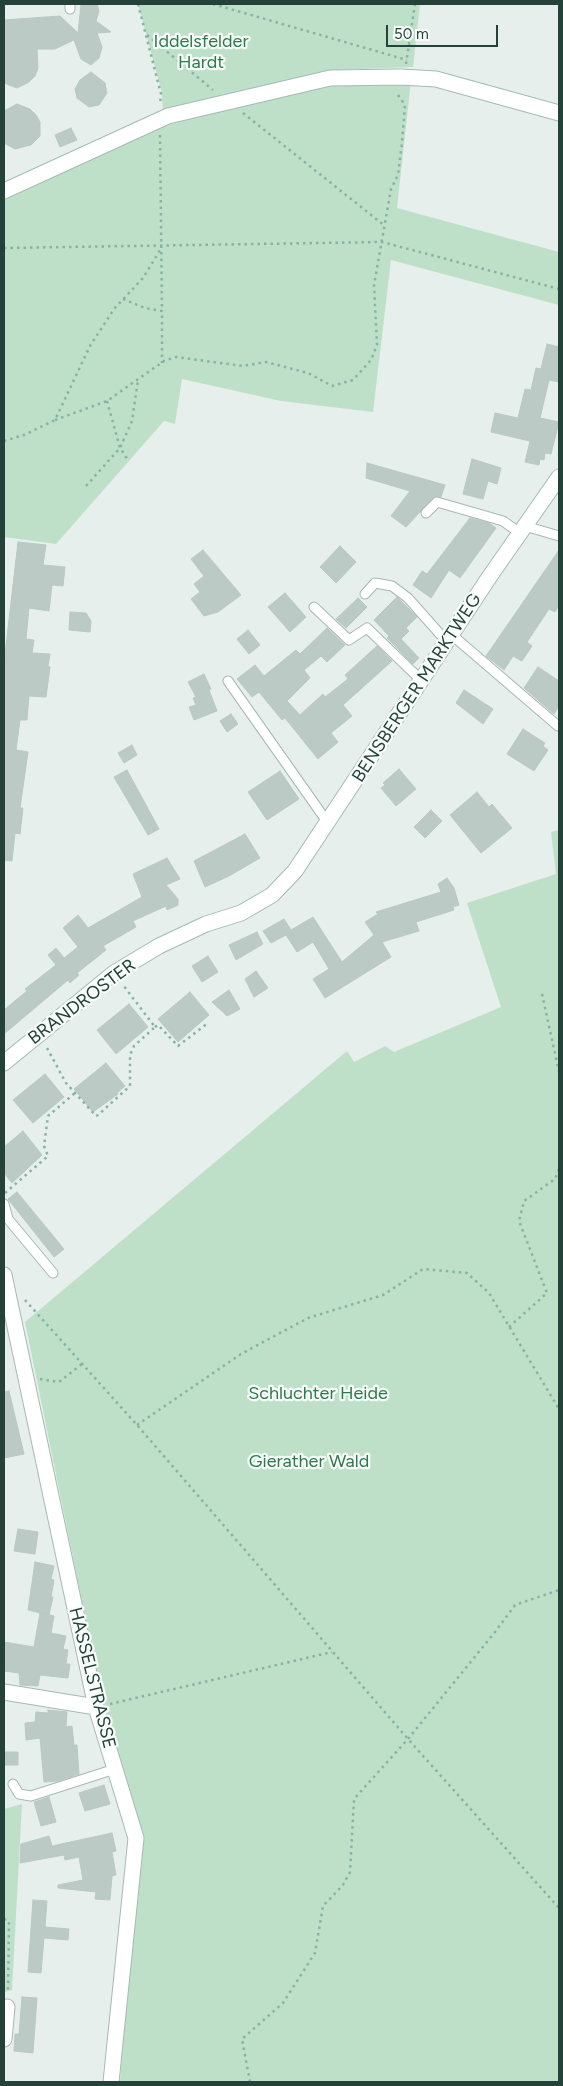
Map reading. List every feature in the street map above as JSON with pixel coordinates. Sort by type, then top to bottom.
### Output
[{"type":"street","points":[[4,191],[160,119],[227,101],[330,78],[402,76],[436,79],[559,112]]},
{"type":"street","name":"BENSBERGER MARKTWEG","points":[[272,895],[295,871],[328,824],[522,529],[559,477]]},
{"type":"street","name":"BRANDROSTER","points":[[4,1063],[114,974],[159,946],[206,924],[240,913],[272,895]]},
{"type":"street","name":"HASSELSTRASSE","points":[[4,1275],[96,1707],[136,1838],[111,2082]]},
{"type":"street","points":[[4,1692],[96,1707]]},
{"type":"street","points":[[4,2039],[7,2007]]},
{"type":"lane","points":[[426,513],[437,502],[503,521],[522,529],[559,536]]},
{"type":"lane","points":[[365,594],[375,583],[392,586],[408,598],[450,638],[558,726]]},
{"type":"lane","points":[[314,606],[349,640],[367,628],[422,681]]},
{"type":"lane","points":[[228,681],[259,728],[328,824]]},
{"type":"lane","points":[[4,1204],[8,1219],[53,1273]]},
{"type":"lane","points":[[13,1784],[19,1794],[31,1796],[115,1769]]},
{"type":"path","points":[[138,4],[160,94],[163,246],[162,363]]},
{"type":"path","points":[[213,4],[408,60]]},
{"type":"path","points":[[4,441],[24,435],[55,420],[107,401],[162,363],[176,357],[242,366],[266,362],[308,373],[332,386],[353,380],[371,360],[377,345],[374,284],[391,189],[398,175],[405,105],[398,95],[408,60],[415,4]]},
{"type":"path","points":[[147,35],[384,226]]},
{"type":"path","points":[[4,248],[382,242],[559,289]]},
{"type":"path","points":[[55,420],[90,346],[114,309],[143,278],[163,246]]},
{"type":"path","points":[[123,299],[144,308],[162,312]]},
{"type":"path","points":[[86,486],[120,448],[132,421],[138,380]]},
{"type":"path","points":[[107,401],[120,448],[128,460]]},
{"type":"path","points":[[114,974],[155,1027]]},
{"type":"path","points":[[542,994],[559,1072]]},
{"type":"path","points":[[43,1032],[50,1056],[66,1083],[96,1116],[130,1086],[130,1055],[134,1046],[155,1027],[158,1025],[178,1046],[208,1023]]},
{"type":"path","points":[[4,1194],[48,1156],[44,1146],[48,1116],[75,1093]]},
{"type":"path","points":[[509,1327],[548,1292],[519,1221],[524,1201],[555,1180],[559,1169]]},
{"type":"path","points":[[137,1425],[241,1354],[308,1318],[384,1294],[423,1269],[467,1273],[489,1293],[559,1409]]},
{"type":"path","points":[[24,1298],[137,1425],[408,1739],[559,1908]]},
{"type":"path","points":[[26,1377],[59,1382],[82,1364]]},
{"type":"path","points":[[250,2082],[242,2040],[283,2003],[314,1953],[323,1906],[343,1885],[350,1872],[354,1799],[408,1739],[496,1632],[515,1604],[559,1590]]},
{"type":"path","points":[[96,1707],[332,1652]]},
{"type":"path","points":[[4,1920],[8,1921],[7,2007]]},
{"type":"green space","name":"Iddelsfelder Hardt","points":[[138,4],[420,4],[413,67],[333,70],[171,109],[163,115],[162,93]]},
{"type":"green space","points":[[411,81],[397,208],[559,252],[559,305],[391,260],[373,412],[281,401],[182,379],[175,424],[164,421],[56,544],[4,537],[4,200],[162,127],[194,117],[334,84]]},
{"type":"green space","name":"Schluchter Heide","points":[[559,830],[559,2082],[120,2082],[132,1904],[142,1839],[121,1776],[99,1685],[25,1322],[347,1051],[354,1062],[385,1046],[394,1052],[501,1007],[467,903],[556,874],[551,832]]},
{"type":"green space","points":[[22,1804],[12,1990],[4,1992],[4,1809]]},
{"type":"building","points":[[81,4],[97,4],[99,11],[96,21],[111,32],[97,33],[102,47],[99,58],[91,65],[81,59],[74,40],[55,49],[37,49],[38,68],[35,76],[29,82],[17,88],[4,83],[4,20],[60,16],[78,33]]},
{"type":"building","points":[[91,72],[105,83],[107,93],[99,105],[89,107],[77,98],[75,89],[80,80]]},
{"type":"building","points":[[17,104],[30,109],[36,115],[40,122],[40,136],[31,145],[15,149],[4,143],[4,111]]},
{"type":"building","points":[[71,128],[77,140],[60,147],[55,135]]},
{"type":"building","points":[[547,344],[559,347],[559,382],[549,380],[540,418],[559,422],[551,454],[545,453],[544,460],[540,459],[539,465],[525,462],[530,441],[491,432],[495,413],[518,418],[525,389],[531,390],[536,368],[541,369]]},
{"type":"building","points":[[472,459],[501,468],[497,484],[488,481],[483,499],[463,494]]},
{"type":"building","points":[[367,463],[445,485],[441,497],[433,498],[406,527],[391,516],[410,491],[366,478]]},
{"type":"building","points":[[470,518],[489,523],[496,528],[460,578],[449,570],[431,598],[413,585],[422,571],[427,574]]},
{"type":"building","points":[[18,542],[46,545],[43,565],[65,567],[63,586],[52,585],[49,611],[29,608],[26,639],[34,640],[32,653],[50,654],[48,666],[50,667],[46,697],[29,696],[27,720],[20,720],[16,750],[28,752],[20,808],[23,808],[20,834],[15,833],[12,861],[4,860],[4,663]]},
{"type":"building","points":[[340,546],[356,562],[336,583],[320,567]]},
{"type":"building","points":[[203,550],[241,595],[218,612],[204,616],[191,599],[200,592],[194,584],[204,576],[191,559]]},
{"type":"building","points":[[559,550],[559,605],[555,612],[549,609],[527,642],[532,646],[522,661],[513,656],[504,670],[486,656]]},
{"type":"building","points":[[285,593],[306,617],[290,632],[268,607]]},
{"type":"building","points":[[397,597],[417,617],[406,628],[409,631],[401,639],[419,658],[413,664],[387,638],[389,636],[374,620]]},
{"type":"building","points":[[358,598],[367,607],[346,628],[336,619]]},
{"type":"building","points":[[70,612],[86,613],[91,621],[90,632],[69,630]]},
{"type":"building","points":[[327,628],[345,645],[327,662],[321,656],[304,670],[310,678],[287,701],[300,715],[323,694],[325,697],[348,679],[345,675],[377,646],[392,661],[343,705],[352,716],[331,733],[338,742],[318,759],[285,718],[282,720],[259,692],[252,697],[237,679],[255,665],[264,676],[296,650],[300,654]]},
{"type":"building","points":[[248,630],[260,645],[249,654],[237,639]]},
{"type":"building","points":[[538,667],[559,681],[559,706],[554,714],[524,688]]},
{"type":"building","points":[[204,674],[211,689],[209,690],[217,711],[194,720],[189,707],[196,705],[193,698],[196,697],[188,682]]},
{"type":"building","points":[[464,690],[493,709],[483,724],[456,703]]},
{"type":"building","points":[[231,714],[238,724],[227,732],[220,721]]},
{"type":"building","points":[[523,729],[545,743],[543,746],[548,750],[534,771],[507,754]]},
{"type":"building","points":[[132,745],[137,755],[124,763],[118,753]]},
{"type":"building","points":[[399,769],[416,789],[396,806],[381,788],[385,785],[383,783]]},
{"type":"building","points":[[127,770],[159,829],[148,835],[114,777]]},
{"type":"building","points":[[280,771],[299,799],[267,820],[248,792]]},
{"type":"building","points":[[477,792],[489,807],[492,804],[512,828],[481,853],[450,815]]},
{"type":"building","points":[[431,810],[442,821],[425,838],[414,827]]},
{"type":"building","points":[[245,834],[260,858],[205,887],[194,861]]},
{"type":"building","points":[[167,858],[180,879],[166,885],[178,899],[178,905],[167,910],[166,906],[133,921],[136,927],[103,946],[106,950],[77,973],[79,975],[70,983],[68,980],[4,1034],[4,1010],[27,991],[25,989],[56,965],[48,955],[56,948],[64,958],[78,947],[63,928],[78,915],[88,928],[142,897],[133,874]]},
{"type":"building","points":[[447,878],[454,888],[459,905],[453,907],[454,910],[416,922],[419,931],[382,942],[391,957],[325,998],[313,979],[329,969],[313,942],[297,952],[286,935],[271,943],[263,931],[284,919],[291,930],[313,917],[342,962],[374,935],[365,922],[378,914],[376,912],[441,892],[438,884]]},
{"type":"building","points":[[257,932],[263,944],[236,960],[229,945]]},
{"type":"building","points":[[208,956],[218,972],[202,982],[192,966]]},
{"type":"building","points":[[256,971],[268,988],[254,997],[245,979]]},
{"type":"building","points":[[229,990],[240,1009],[227,1016],[212,1002]]},
{"type":"building","points":[[190,992],[209,1015],[178,1042],[158,1019]]},
{"type":"building","points":[[129,1004],[148,1027],[116,1054],[97,1030]]},
{"type":"building","points":[[106,1063],[125,1086],[118,1094],[93,1112],[74,1089]]},
{"type":"building","points":[[45,1074],[64,1097],[33,1123],[13,1100]]},
{"type":"building","points":[[23,1131],[42,1155],[12,1183],[4,1173],[4,1147]]},
{"type":"building","points":[[17,1192],[64,1249],[54,1257],[8,1199]]},
{"type":"building","points":[[9,1391],[24,1454],[4,1458],[4,1392]]},
{"type":"building","points":[[18,1529],[38,1532],[35,1554],[14,1551]]},
{"type":"building","points":[[35,1562],[54,1566],[51,1579],[54,1580],[51,1597],[53,1597],[49,1615],[28,1610]]},
{"type":"building","points":[[40,1613],[54,1616],[51,1633],[66,1636],[63,1649],[68,1650],[66,1664],[70,1664],[68,1678],[40,1675],[38,1686],[20,1685],[19,1673],[4,1671],[4,1642],[34,1647]]},
{"type":"building","points":[[48,1710],[67,1712],[66,1727],[72,1726],[74,1745],[77,1745],[79,1774],[58,1781],[44,1782],[40,1738],[26,1740],[25,1723],[35,1722],[36,1712],[48,1713]]},
{"type":"building","points":[[5,1752],[18,1752],[18,1765],[5,1765]]},
{"type":"building","points":[[104,1785],[110,1804],[85,1811],[79,1793]]},
{"type":"building","points":[[49,1797],[56,1822],[41,1826],[34,1802]]},
{"type":"building","points":[[112,1833],[116,1851],[112,1852],[116,1875],[112,1876],[110,1900],[95,1899],[96,1892],[58,1888],[58,1885],[83,1880],[79,1857],[65,1860],[64,1855],[20,1863],[21,1844],[49,1836],[52,1846]]},
{"type":"building","points":[[33,1900],[47,1901],[45,1927],[69,1929],[68,1940],[44,1938],[41,1973],[28,1972]]},
{"type":"building","points":[[22,1997],[37,1998],[33,2053],[14,2051],[15,2034],[19,2034]]},
{"type":"park label","name":"Gierather Wald","points":[[309,1462]]}]
